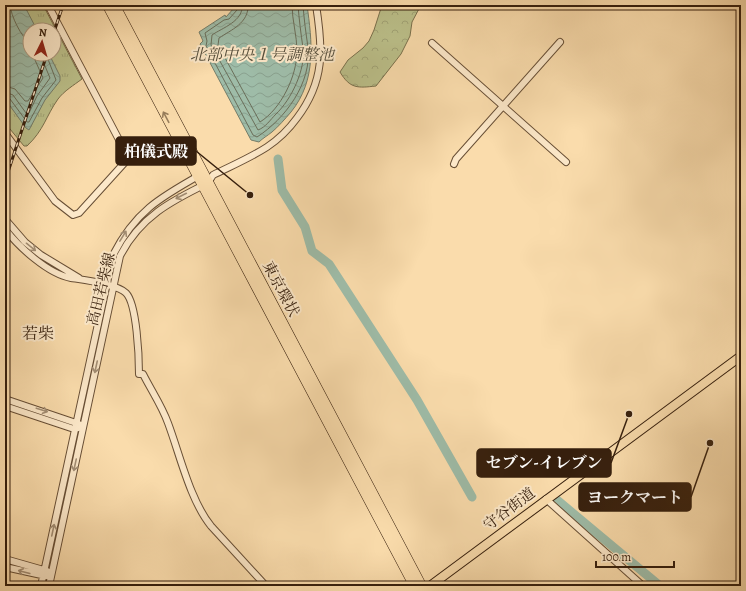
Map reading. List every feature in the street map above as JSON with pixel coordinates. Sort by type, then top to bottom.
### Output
[{"type":"highway","name":"東京環状","points":[[107,5],[200,175],[208,181],[422,586]]},
{"type":"highway","name":"東京環状","points":[[115,5],[200,175]]},
{"type":"highway","name":"東京環状","points":[[208,181],[414,586]]},
{"type":"main road","name":"守谷街道","points":[[430,586],[741,356]]},
{"type":"street","points":[[5,133],[55,201],[73,216],[79,214],[127,160],[127,155],[48,5]]},
{"type":"street","name":"高田若柴線","points":[[49,586],[120,256],[138,230],[157,210],[273,143],[286,132],[309,102],[320,67],[322,47],[316,5]]},
{"type":"street","points":[[454,164],[456,159],[560,42]]},
{"type":"street","points":[[432,43],[566,162]]},
{"type":"street","points":[[200,175],[208,181]]},
{"type":"street","name":"高田若柴線","points":[[41,586],[105,285],[113,255],[135,220],[155,202],[200,175]]},
{"type":"street","points":[[5,219],[25,242],[41,255],[79,278]]},
{"type":"street","points":[[5,229],[23,249],[38,262],[62,275],[113,287],[125,292],[132,303],[138,341],[139,374],[143,374],[167,421],[196,502],[204,517],[266,586]]},
{"type":"street","points":[[5,399],[76,421],[84,427]]},
{"type":"street","points":[[5,406],[74,429],[84,427]]},
{"type":"street","points":[[546,499],[643,586]]},
{"type":"street","points":[[5,559],[45,569],[52,575]]},
{"type":"street","points":[[5,567],[43,577],[52,575]]},
{"type":"green space","points":[[5,5],[43,5],[52,22],[22,22],[22,62],[62,62],[62,41],[82,79],[60,96],[41,129],[27,146],[24,146],[5,123]]},
{"type":"green space","points":[[382,5],[421,5],[412,22],[410,36],[401,54],[376,86],[355,86],[347,82],[340,72],[348,60],[369,41]]},
{"type":"water","points":[[5,5],[24,5],[33,22],[22,22],[22,62],[53,62],[60,76],[60,81],[45,100],[29,130],[5,99]]},
{"type":"water","name":"北部中央１号調整池","points":[[233,5],[307,5],[311,60],[305,87],[299,100],[282,123],[259,142],[251,140],[200,44],[203,41],[199,32],[225,15],[226,17],[234,8]]},
{"type":"waterway","points":[[278,159],[282,190],[305,227],[312,251],[329,264],[417,400],[472,497]]},
{"type":"waterway","points":[[557,500],[660,586]]},
{"type":"railway","points":[[57,22],[63,5]]},
{"type":"railway","points":[[5,181],[44,62]]},
{"type":"place","name":"柏儀式殿","points":[[250,195]]},
{"type":"place","name":"セブン-イレブン","points":[[629,414]]},
{"type":"place","name":"ヨークマート","points":[[710,443]]},
{"type":"district","name":"若柴","points":[[38,333]]}]
